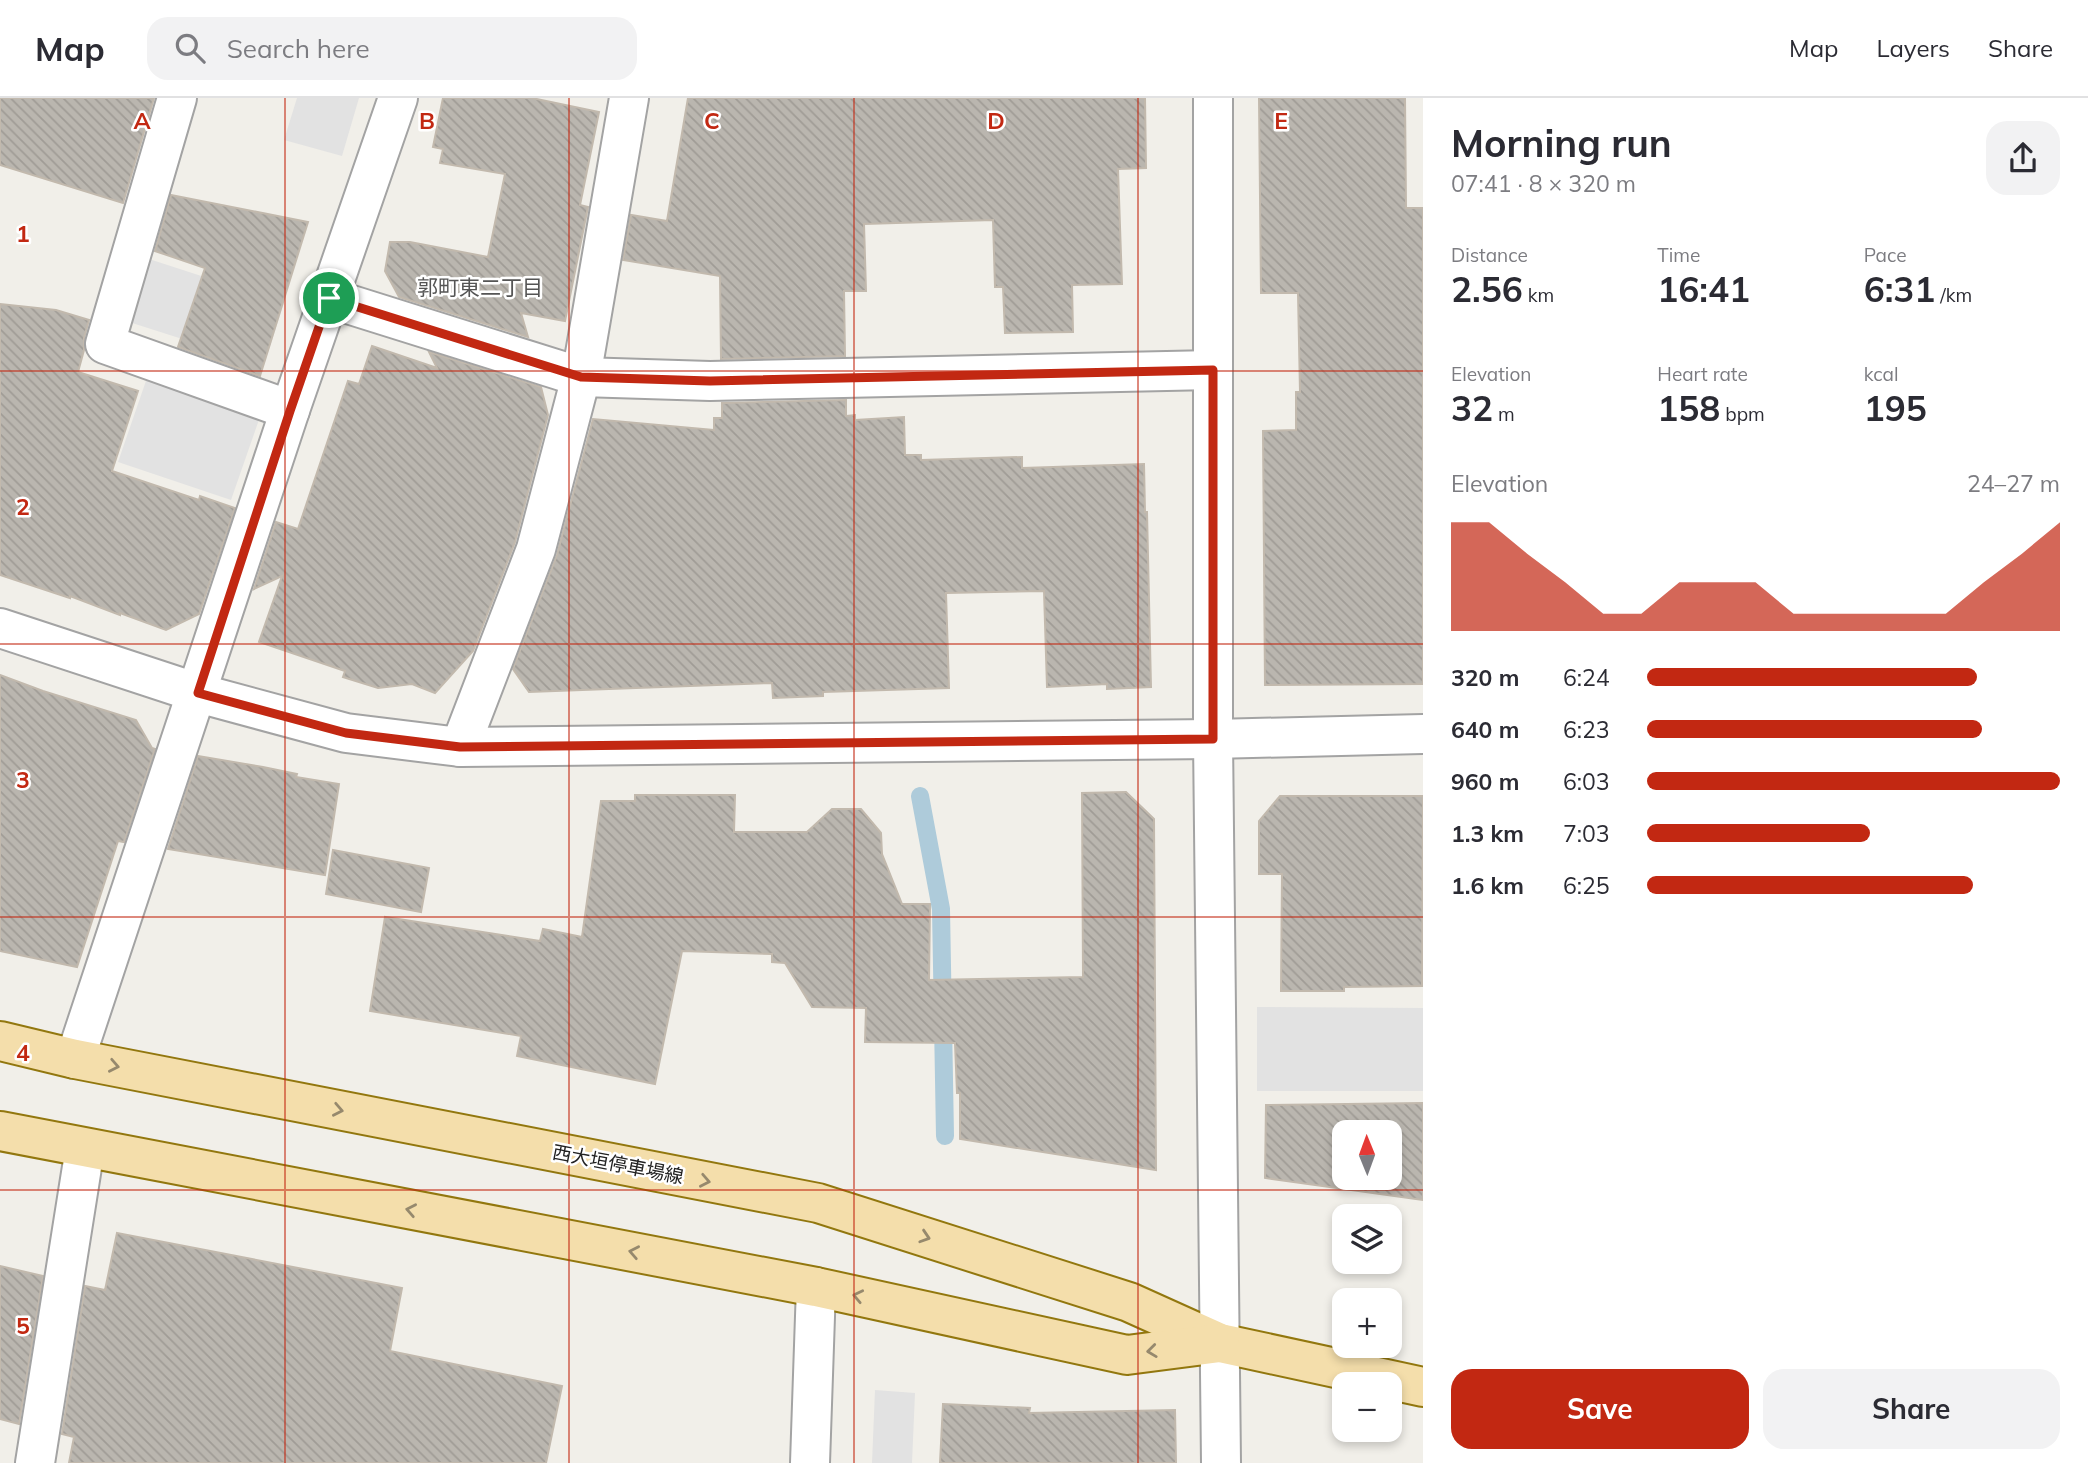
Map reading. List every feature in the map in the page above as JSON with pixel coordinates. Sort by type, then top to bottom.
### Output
[{"type":"main road","name":"西大垣停車場線","points":[[0,1041],[75,1059],[818,1203],[1129,1302],[1220,1343],[1423,1387]]},
{"type":"main road","name":"西大垣停車場線","points":[[0,1131],[816,1287],[1127,1354],[1220,1343]]},
{"type":"street","points":[[177,98],[105,344],[290,411]]},
{"type":"street","points":[[75,1059],[290,411],[398,98]]},
{"type":"street","points":[[460,747],[536,549],[581,377],[629,98]]},
{"type":"street","points":[[1213,98],[1213,739],[1221,1463]]},
{"type":"street","points":[[329,298],[581,377],[710,381],[1213,370]]},
{"type":"street","points":[[0,628],[198,693],[346,733],[460,747],[1213,739],[1423,734]]},
{"type":"street","points":[[36,1463],[85,1148]]},
{"type":"street","points":[[810,1463],[816,1287]]},
{"type":"shaded area","points":[[297,98],[359,98],[342,156],[284,140]]},
{"type":"shaded area","points":[[149,259],[284,303],[264,365],[129,322]]},
{"type":"shaded area","points":[[148,375],[261,414],[231,500],[118,462]]},
{"type":"shaded area","points":[[1257,1007],[1423,1008],[1423,1091],[1257,1091]]},
{"type":"shaded area","points":[[875,1390],[915,1393],[912,1463],[872,1463]]},
{"type":"building","points":[[0,98],[154,98],[123,203],[0,165]]},
{"type":"building","points":[[443,98],[532,98],[599,112],[580,205],[588,207],[565,321],[521,313],[528,337],[399,297],[385,271],[390,242],[410,242],[488,257],[505,174],[440,163],[443,149],[433,147]]},
{"type":"building","points":[[688,98],[1145,98],[1146,168],[1118,169],[1122,284],[1072,285],[1073,332],[1005,333],[1003,287],[995,287],[993,220],[864,224],[866,291],[844,291],[845,356],[721,359],[720,276],[623,260],[631,215],[667,221]]},
{"type":"building","points":[[1259,98],[1405,98],[1406,208],[1423,208],[1423,684],[1265,685],[1263,431],[1296,430],[1296,392],[1300,392],[1298,293],[1261,293]]},
{"type":"building","points":[[171,195],[308,222],[260,376],[178,347],[205,268],[155,251]]},
{"type":"building","points":[[0,304],[56,310],[89,320],[78,372],[138,391],[112,471],[199,500],[200,496],[235,508],[199,614],[166,630],[0,575]]},
{"type":"building","points":[[372,346],[437,368],[429,352],[541,387],[548,415],[515,542],[473,651],[435,693],[412,684],[378,688],[343,677],[345,671],[259,642],[282,576],[254,589],[276,522],[298,529],[348,381],[359,384]]},
{"type":"building","points":[[846,400],[846,416],[855,415],[855,420],[904,417],[905,455],[921,455],[921,460],[1022,457],[1022,468],[1144,464],[1151,687],[1107,689],[1107,684],[1047,687],[1044,591],[946,593],[949,688],[823,692],[823,696],[773,698],[772,683],[529,692],[513,669],[557,555],[593,419],[714,430],[714,418],[722,418],[722,403]]},
{"type":"building","points":[[0,675],[136,720],[155,749],[124,842],[118,841],[77,967],[0,951]]},
{"type":"building","points":[[198,756],[339,784],[325,875],[168,849]]},
{"type":"building","points":[[1126,792],[1154,819],[1156,1170],[960,1139],[960,1093],[957,1093],[955,1043],[865,1042],[866,1008],[812,1007],[785,963],[772,962],[772,954],[682,951],[655,1084],[517,1056],[521,1036],[370,1011],[385,917],[540,941],[543,929],[582,937],[601,801],[635,801],[635,795],[735,795],[734,832],[807,832],[832,809],[861,809],[881,833],[882,854],[902,904],[930,904],[929,980],[1083,977],[1082,793]]},
{"type":"building","points":[[1280,796],[1423,796],[1422,986],[1344,987],[1344,991],[1281,991],[1282,874],[1259,874],[1259,821]]},
{"type":"building","points":[[333,850],[429,868],[421,912],[326,894]]},
{"type":"building","points":[[1423,1103],[1423,1200],[1351,1190],[1402,1190],[1402,1120],[1332,1120],[1332,1187],[1265,1178],[1266,1105]]},
{"type":"building","points":[[117,1233],[402,1288],[390,1351],[562,1386],[546,1463],[69,1463],[74,1437],[62,1434],[85,1286],[105,1290]]},
{"type":"building","points":[[0,1266],[43,1276],[19,1424],[0,1419]]},
{"type":"building","points":[[943,1404],[1030,1408],[1029,1413],[1175,1410],[1176,1463],[940,1463]]},
{"type":"waterway","points":[[920,796],[941,909],[945,1136]]},
{"type":"district","name":"郭町東二丁目","points":[[480,287]]},
{"type":"route","points":[[329,298],[581,377],[710,381],[1213,370],[1213,739],[460,747],[346,733],[198,693],[329,298]]}]
